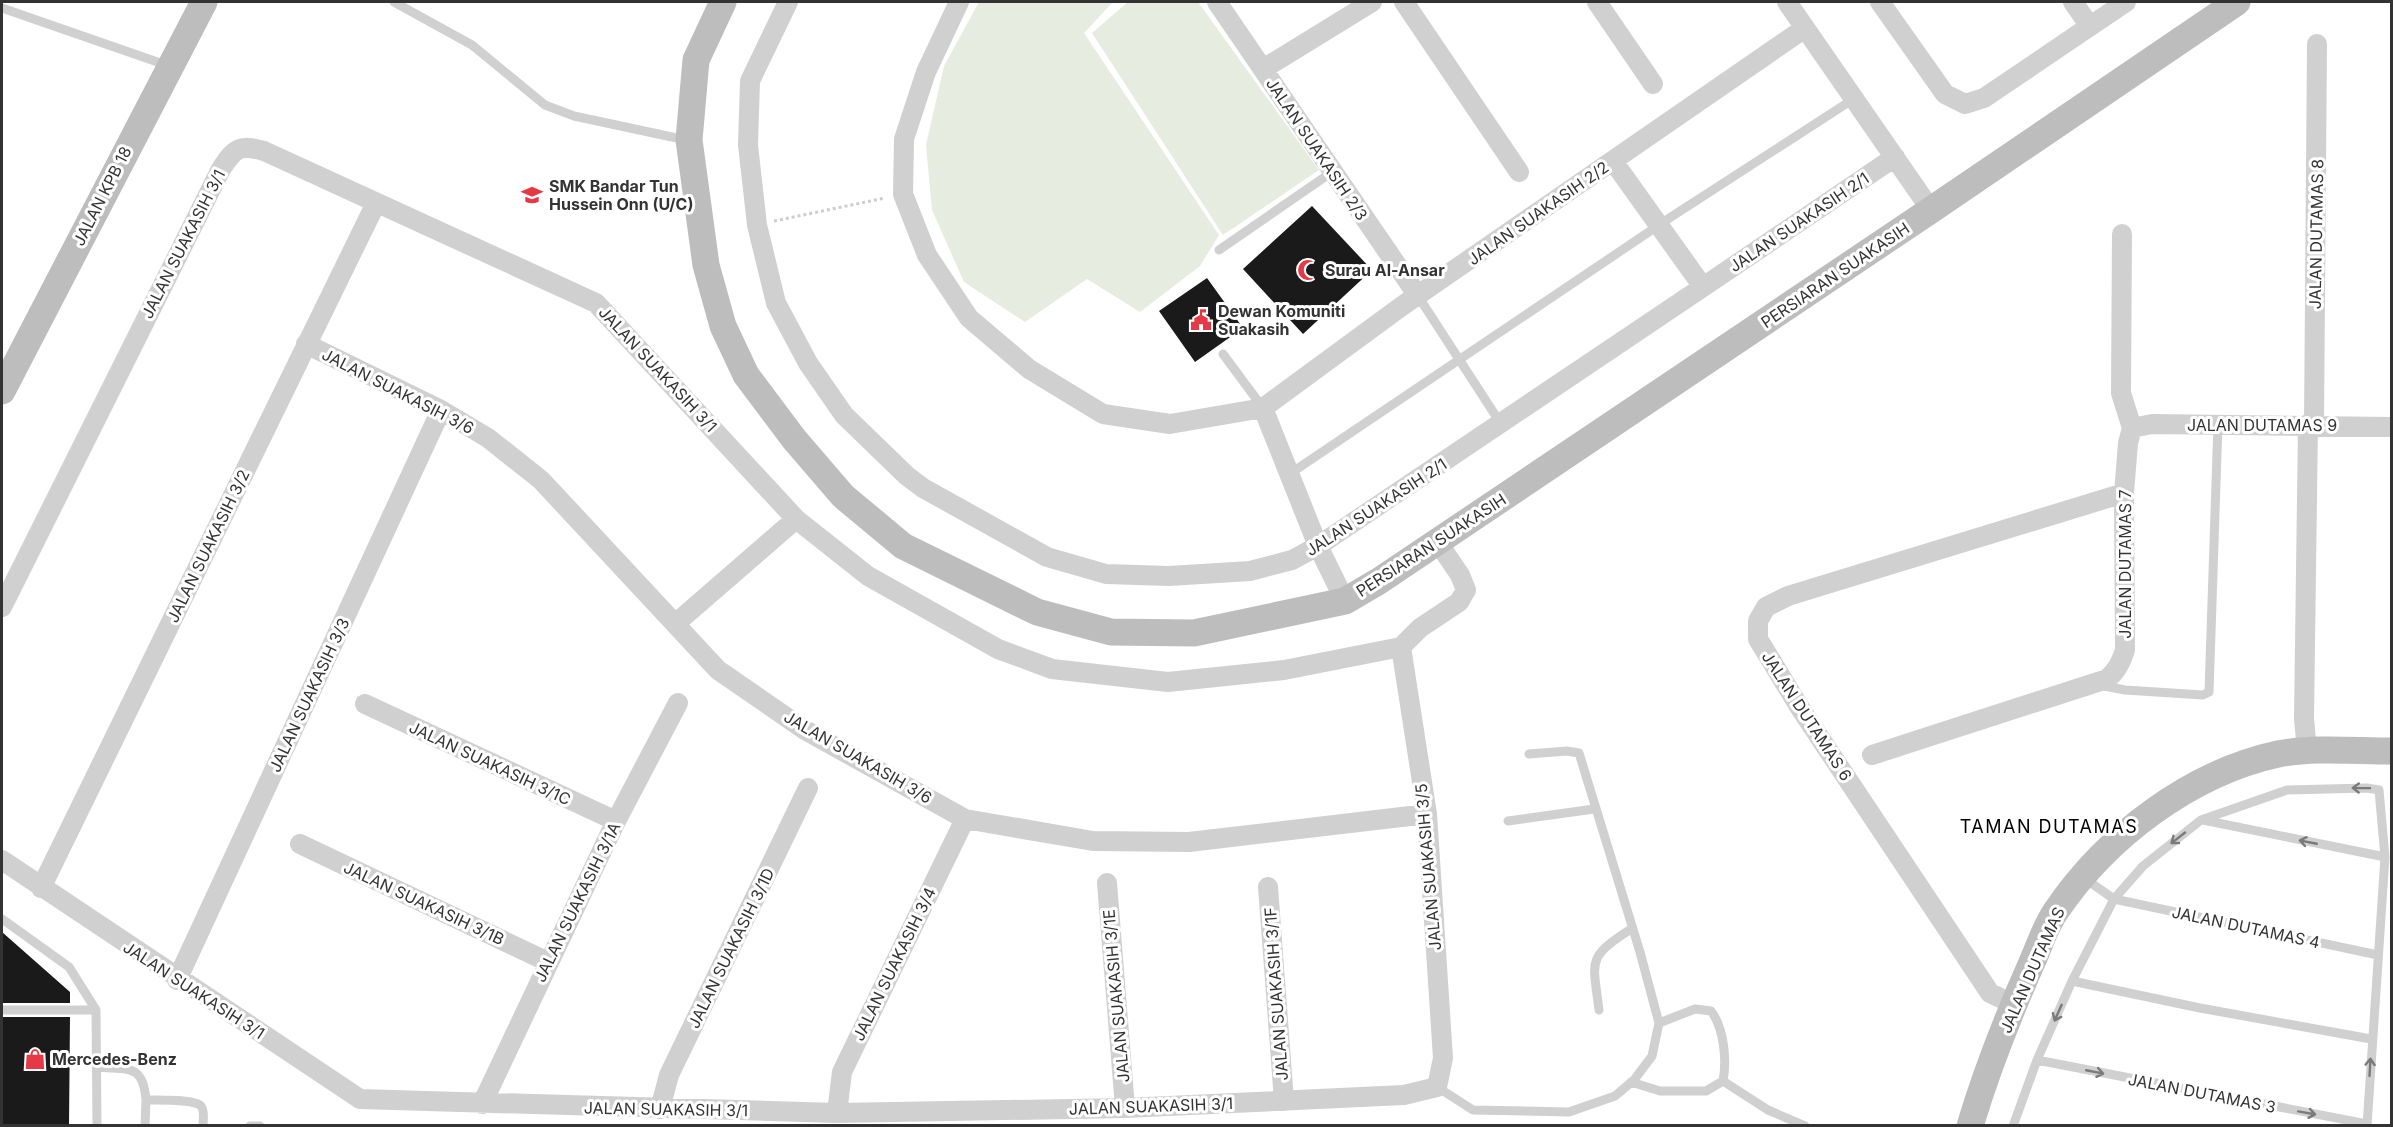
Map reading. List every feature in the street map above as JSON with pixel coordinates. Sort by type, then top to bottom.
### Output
[{"type":"street","name":"JALAN KPB 18","points":[[2,392],[204,2]]},
{"type":"street","name":"PERSIARAN SUAKASIH","points":[[723,2],[696,60],[688,140],[706,265],[723,326],[746,375],[794,439],[843,496],[903,546],[1037,612],[1111,632],[1194,633],[1345,601],[1931,210],[2237,2]]},
{"type":"street","name":"JALAN SUAKASIH 2/1","points":[[788,2],[750,81],[748,145],[757,225],[776,303],[808,363],[844,415],[907,476],[981,523],[1047,557],[1106,574],[1169,576],[1250,571],[1292,560],[1318,546],[1501,424],[1895,157]]},
{"type":"street","name":"JALAN SUAKASIH 2/2","points":[[959,2],[926,72],[904,139],[903,194],[927,255],[969,318],[1029,369],[1103,414],[1170,424],[1263,408],[1418,296],[1805,28]]},
{"type":"street","name":"JALAN SUAKASIH 2/3","points":[[1217,2],[1418,296]]},
{"type":"street","points":[[1263,69],[1372,2]]},
{"type":"street","points":[[1404,2],[1519,172]]},
{"type":"street","points":[[1597,2],[1653,84]]},
{"type":"street","points":[[1787,2],[1931,210]]},
{"type":"street","points":[[1880,2],[1945,94],[1965,104],[1984,98],[2126,2]]},
{"type":"street","points":[[2073,2],[2089,25]]},
{"type":"street","name":"JALAN DUTAMAS 8","points":[[2307,752],[2304,718],[2318,44]]},
{"type":"street","name":"JALAN SUAKASIH 3/1","points":[[2,607],[221,169],[233,151],[247,146],[264,151],[596,303],[796,519],[868,576],[998,649],[1052,669],[1168,682],[1284,670],[1401,647]]},
{"type":"street","points":[[1613,161],[1703,287]]},
{"type":"street","name":"JALAN SUAKASIH 3/2","points":[[41,888],[376,203]]},
{"type":"street","name":"JALAN DUTAMAS 7","points":[[1872,755],[2094,684],[2107,679],[2115,672],[2125,650],[2124,493],[2128,443],[2132,428],[2121,393],[2122,234]]},
{"type":"street","name":"JALAN SUAKASIH 3/6","points":[[306,344],[441,410],[488,438],[541,480],[718,670],[806,730],[965,819],[1093,841],[1189,842],[1427,814]]},
{"type":"street","points":[[1263,408],[1291,473],[1318,546],[1345,601]]},
{"type":"street","name":"JALAN SUAKASIH 3/3","points":[[177,980],[441,410]]},
{"type":"street","name":"JALAN DUTAMAS 9","points":[[2132,428],[2152,424],[2311,424],[2391,427]]},
{"type":"street","name":"JALAN DUTAMAS 6","points":[[2013,1004],[1990,993],[1800,708],[1758,639],[1758,621],[1766,607],[1788,596],[2124,493]]},
{"type":"street","points":[[675,624],[796,519]]},
{"type":"street","points":[[1401,647],[1420,628],[1459,602],[1466,590],[1460,575],[1437,541]]},
{"type":"street","name":"JALAN SUAKASIH 3/5","points":[[1401,647],[1427,814],[1443,1058],[1437,1087]]},
{"type":"street","name":"JALAN SUAKASIH 3/1A","points":[[482,1104],[616,821],[678,703]]},
{"type":"street","name":"JALAN SUAKASIH 3/1C","points":[[365,704],[616,821]]},
{"type":"street","name":"JALAN DUTAMAS","points":[[1970,1125],[2013,1004],[2055,913],[2082,876],[2134,827],[2183,792],[2234,768],[2279,754],[2391,751]]},
{"type":"street","name":"JALAN SUAKASIH 3/1D","points":[[660,1109],[669,1075],[808,788]]},
{"type":"street","name":"JALAN SUAKASIH 3/4","points":[[837,1113],[842,1072],[965,819]]},
{"type":"street","name":"JALAN SUAKASIH 3/1B","points":[[300,844],[548,962]]},
{"type":"street","name":"JALAN SUAKASIH 3/1","points":[[2,860],[177,980],[360,1099],[837,1113],[1125,1108],[1404,1095],[1437,1087]]},
{"type":"street","name":"JALAN SUAKASIH 3/1E","points":[[1107,883],[1125,1108]]},
{"type":"street","name":"JALAN SUAKASIH 3/1F","points":[[1268,887],[1284,1101]]},
{"type":"lane","points":[[394,2],[472,45],[545,105],[574,116],[688,140]]},
{"type":"lane","points":[[2,8],[170,66]]},
{"type":"lane","points":[[1291,473],[1659,225],[1855,98]]},
{"type":"lane","points":[[1219,250],[1332,172]]},
{"type":"lane","points":[[1418,296],[1501,424]]},
{"type":"lane","points":[[1223,354],[1263,408]]},
{"type":"lane","points":[[2094,684],[2125,690],[2203,695],[2209,692],[2218,424]]},
{"type":"lane","points":[[1437,1087],[1473,1110],[1569,1112],[1615,1096],[1631,1082],[1652,1056],[1659,1023],[1594,810],[1579,753],[1567,751],[1529,754]]},
{"type":"lane","points":[[2013,1125],[2037,1060],[2072,981],[2114,899],[2142,866],[2201,820],[2287,790],[2379,790],[2385,858],[2367,1125]]},
{"type":"lane","points":[[1508,821],[1594,810]]},
{"type":"lane","points":[[2201,820],[2385,858]]},
{"type":"lane","points":[[2082,876],[2114,899]]},
{"type":"lane","name":"JALAN DUTAMAS 4","points":[[2114,899],[2379,955]]},
{"type":"lane","points":[[2,919],[69,967],[96,1010],[97,1125]]},
{"type":"lane","points":[[1599,1010],[1594,971],[1596,958],[1603,947],[1631,929]]},
{"type":"lane","points":[[2072,981],[2200,1008],[2371,1039]]},
{"type":"lane","points":[[1659,1023],[1695,1009],[1711,1011],[1716,1018],[1726,1063],[1723,1081]]},
{"type":"lane","points":[[2,1010],[96,1010]]},
{"type":"lane","name":"JALAN DUTAMAS 3","points":[[2037,1060],[2367,1125]]},
{"type":"lane","points":[[97,1067],[128,1070],[140,1074],[145,1081],[145,1125]]},
{"type":"lane","points":[[1631,1082],[1660,1091],[1706,1091],[1723,1081]]},
{"type":"lane","points":[[1723,1081],[1768,1110],[1805,1125]]},
{"type":"lane","points":[[146,1100],[193,1102],[200,1105],[203,1125]]},
{"type":"lane","points":[[250,1125],[260,1125]]},
{"type":"path","points":[[757,225],[903,194]]},
{"type":"shaded area","points":[[979,2],[1113,2],[1084,33],[1219,235],[1200,266],[1140,312],[1087,279],[1025,322],[964,282],[932,210],[926,145],[944,66]]},
{"type":"shaded area","points":[[1128,2],[1198,2],[1319,170],[1223,235],[1092,33]]},
{"type":"building","name":"Surau Al-Ansar","points":[[1312,206],[1372,270],[1303,334],[1243,269]]},
{"type":"building","name":"Dewan Komuniti Suakasih","points":[[1207,278],[1243,328],[1195,362],[1159,311]]},
{"type":"building","points":[[2,932],[70,992],[70,1003],[2,1003]]},
{"type":"building","name":"Mercedes-Benz","points":[[2,1017],[70,1017],[69,1125],[2,1125]]},
{"type":"place","name":"SMK Bandar Tun Hussein Onn (U/C)","points":[[532,195]]},
{"type":"place","name":"Surau Al-Ansar","points":[[1308,270]]},
{"type":"place","name":"Dewan Komuniti Suakasih","points":[[1201,320]]},
{"type":"place","name":"Mercedes-Benz","points":[[35,1059]]},
{"type":"district","name":"TAMAN DUTAMAS","points":[[2049,827]]}]
